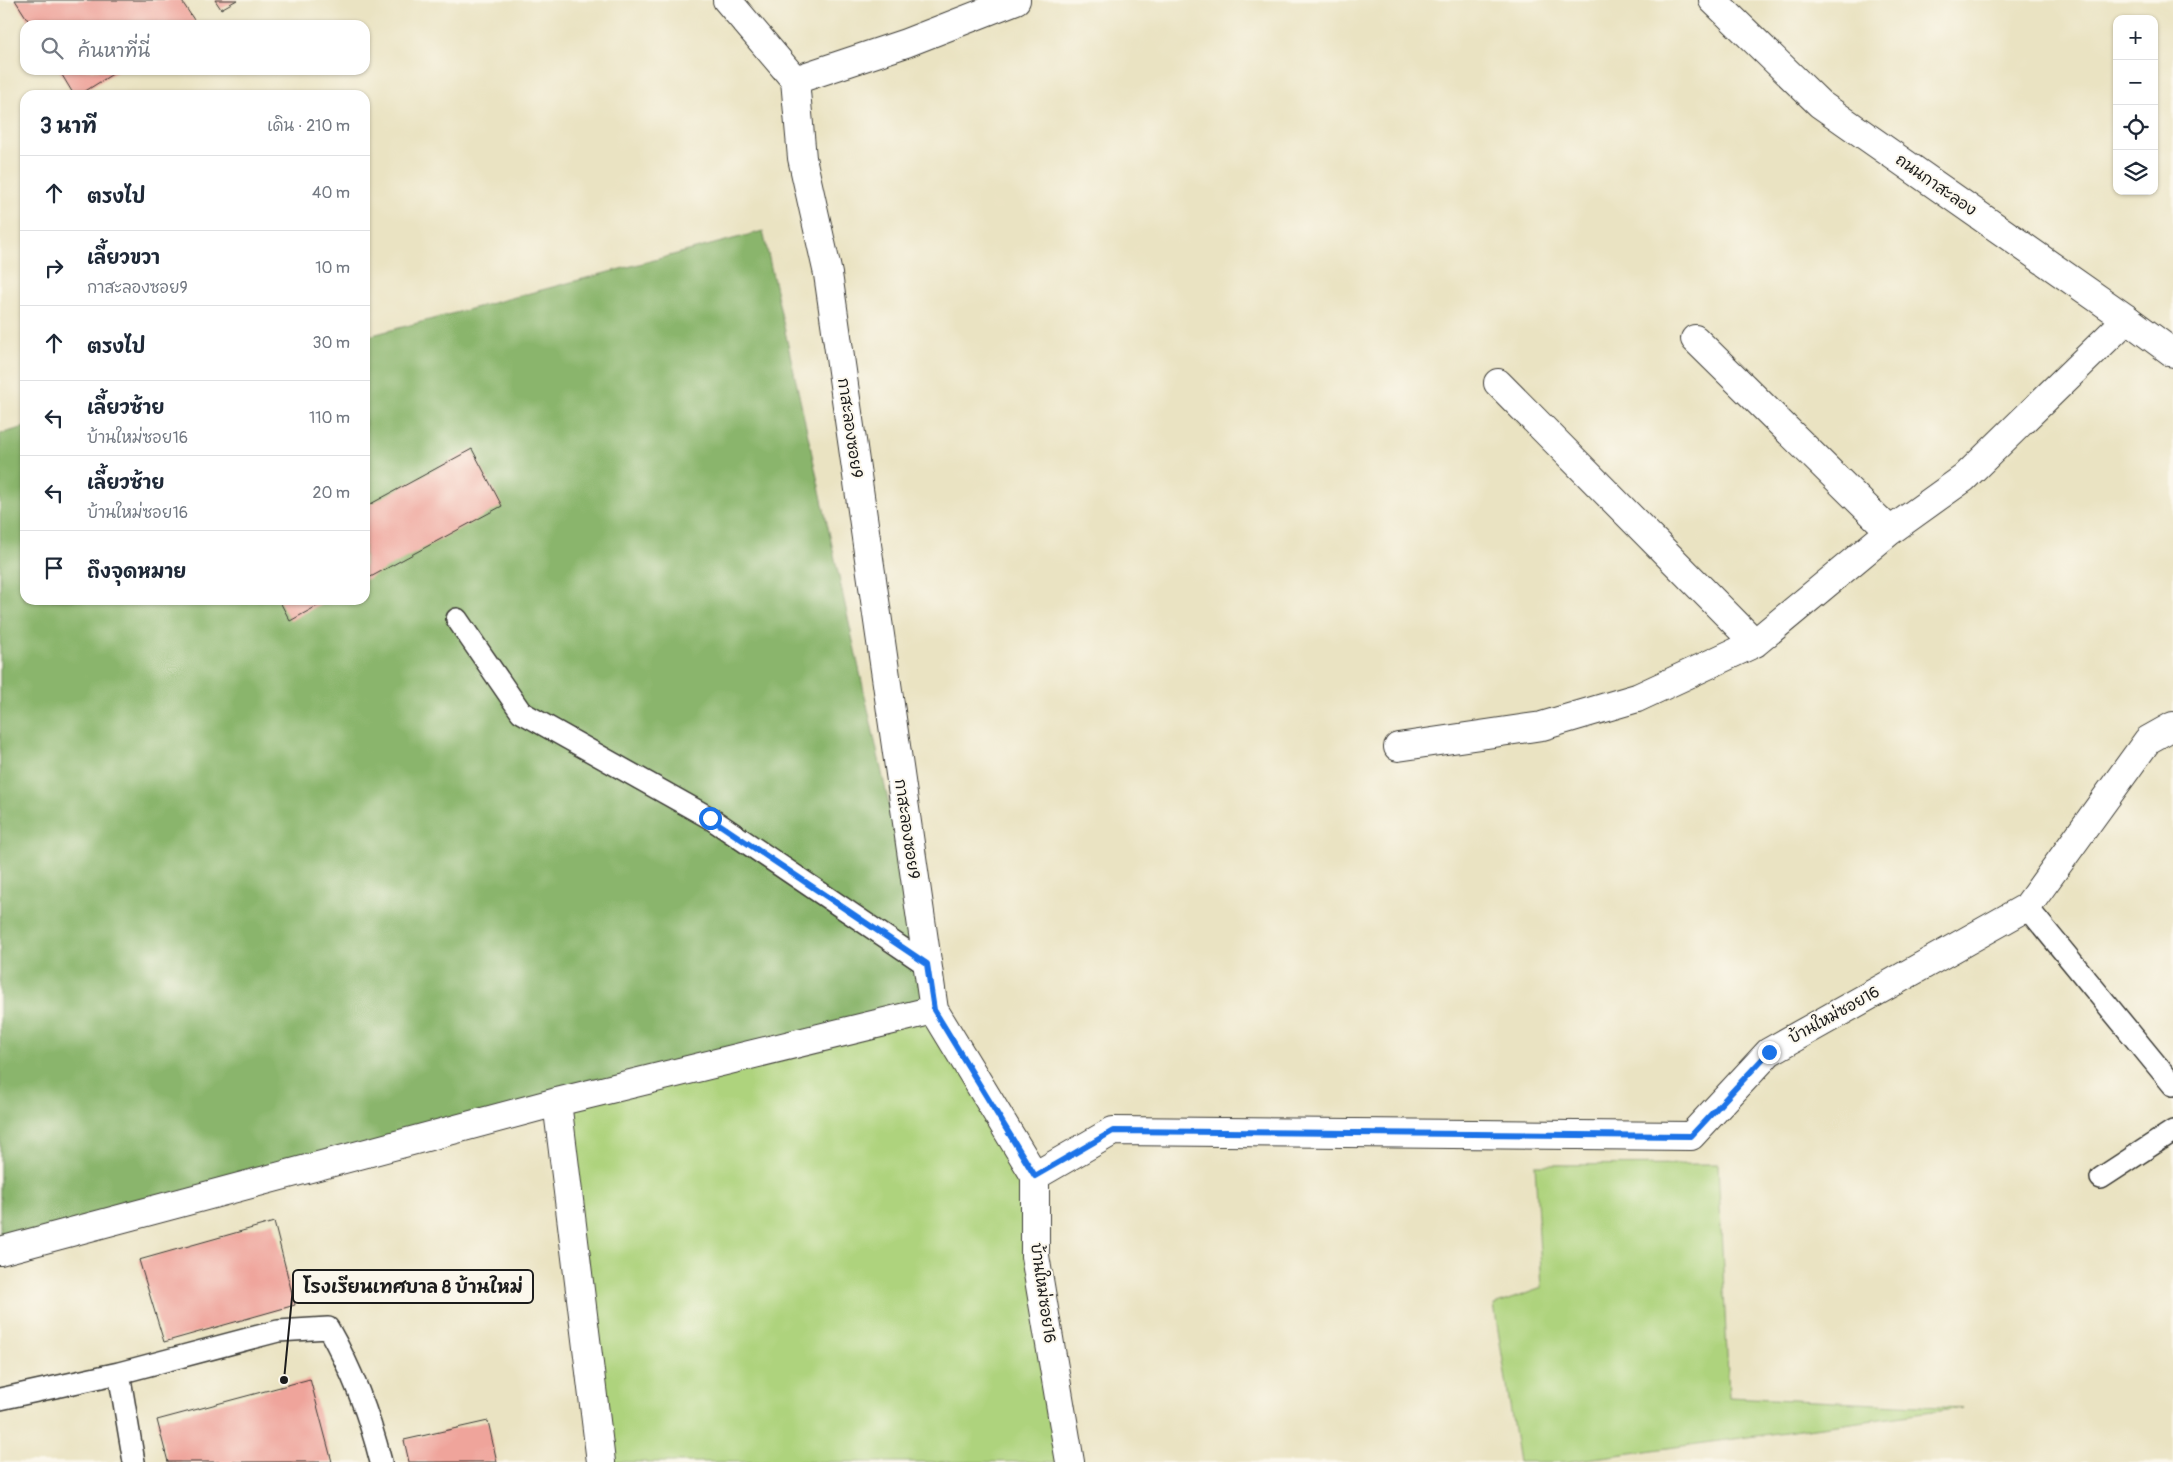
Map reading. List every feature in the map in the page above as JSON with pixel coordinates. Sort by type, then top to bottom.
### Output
[{"type":"street","points":[[727,0],[795,80],[906,43],[1016,0]]},
{"type":"street","name":"ถนนกาสะลอง","points":[[1713,0],[1820,104],[2128,319],[2173,353]]},
{"type":"street","name":"กาสะลองซอย9","points":[[795,80],[802,158],[828,274],[934,1010]]},
{"type":"street","points":[[1398,747],[1542,726],[1637,698],[1755,644],[1890,531],[1964,478],[2128,319]]},
{"type":"street","points":[[1695,340],[1890,531]]},
{"type":"street","points":[[1498,383],[1755,644]]},
{"type":"street","name":"บ้านใหม่ซอย16","points":[[1070,1462],[1035,1256],[1035,1176],[1113,1131],[1691,1136],[1769,1052],[2027,907],[2148,740],[2173,726]]},
{"type":"street","points":[[0,1250],[557,1102],[934,1010],[1035,1176]]},
{"type":"street","points":[[557,1102],[600,1462]]},
{"type":"lane","points":[[457,619],[521,712],[710,818],[927,964]]},
{"type":"lane","points":[[2027,907],[2173,1085]]},
{"type":"lane","points":[[2101,1178],[2173,1131]]},
{"type":"lane","points":[[0,1399],[119,1373],[278,1331],[328,1328],[346,1359],[370,1419],[381,1462]]},
{"type":"lane","points":[[119,1373],[134,1462]]},
{"type":"green space","points":[[763,231],[934,1010],[0,1252],[0,434],[20,428],[20,605],[370,605],[370,336]]},
{"type":"green space","points":[[934,1010],[1035,1176],[1070,1462],[597,1462],[557,1102]]},
{"type":"green space","points":[[1718,1164],[1729,1397],[1962,1408],[1565,1462],[1519,1462],[1494,1305],[1542,1288],[1535,1165]]},
{"type":"building","points":[[15,0],[181,0],[194,20],[28,20]]},
{"type":"building","points":[[215,0],[237,0],[221,9]]},
{"type":"building","points":[[62,75],[111,75],[87,90],[71,90]]},
{"type":"building","points":[[472,449],[502,506],[370,577],[370,504]]},
{"type":"building","points":[[282,605],[319,605],[290,621]]},
{"type":"building","points":[[274,1222],[295,1305],[164,1342],[139,1260]]},
{"type":"building","points":[[310,1379],[332,1462],[168,1462],[157,1420]]},
{"type":"building","points":[[488,1421],[497,1462],[409,1462],[404,1440]]},
{"type":"place","name":"โรงเรียนเทศบาล 8 บ้านใหม่","points":[[284,1380]]},
{"type":"route","points":[[710,818],[927,964],[934,1010],[1035,1176],[1113,1131],[1691,1136],[1769,1052]]}]
